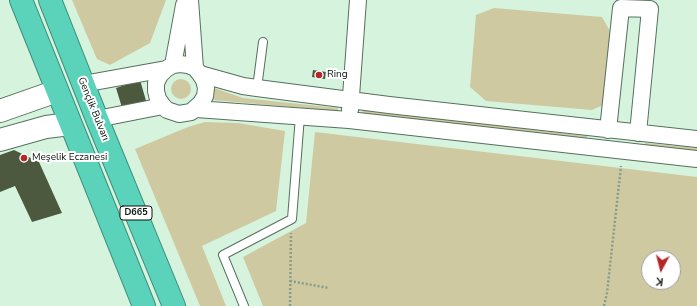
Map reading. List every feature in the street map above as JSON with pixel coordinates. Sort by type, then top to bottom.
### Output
[{"type":"highway","points":[[21,0],[70,124],[97,119]]},
{"type":"highway","name":"Gençlik Bulvarı","points":[[50,0],[174,306]]},
{"type":"highway","points":[[57,91],[83,84]]},
{"type":"highway","name":"D665","points":[[70,124],[144,306]]},
{"type":"main road","points":[[0,111],[57,91]]},
{"type":"main road","points":[[0,140],[46,127],[70,124]]},
{"type":"street","points":[[186,0],[169,67],[160,75],[156,83],[158,99],[163,106],[173,113],[179,114],[191,112],[196,109],[205,96],[206,88],[204,80],[198,71],[190,0]]},
{"type":"street","points":[[349,120],[358,0]]},
{"type":"street","points":[[608,130],[621,8],[650,9],[631,132],[623,150]]},
{"type":"street","points":[[83,84],[180,64],[188,65],[198,71],[243,86],[351,100],[697,139]]},
{"type":"street","points":[[97,119],[163,106]]},
{"type":"street","points":[[196,109],[349,120],[697,159]]},
{"type":"lane","points":[[257,88],[263,42]]},
{"type":"lane","points":[[244,306],[223,255],[292,219],[300,116]]},
{"type":"path","points":[[604,306],[607,293],[623,150]]},
{"type":"path","points":[[290,306],[292,219]]},
{"type":"path","points":[[290,281],[329,288]]},
{"type":"shaded area","points":[[72,0],[166,0],[150,43],[110,65],[97,59]]},
{"type":"shaded area","points":[[494,8],[602,17],[610,31],[603,105],[592,110],[486,101],[470,87],[476,15]]},
{"type":"shaded area","points":[[181,79],[188,82],[191,89],[188,96],[181,99],[174,96],[171,89],[174,82]]},
{"type":"shaded area","points":[[214,88],[243,98],[338,108],[338,111],[213,100]]},
{"type":"shaded area","points":[[363,110],[587,136],[587,139],[362,113]]},
{"type":"shaded area","points":[[205,122],[238,123],[285,131],[276,211],[202,246],[226,306],[200,306],[135,149],[188,127]]},
{"type":"shaded area","points":[[315,132],[697,177],[697,306],[263,306],[243,257],[306,223]]},
{"type":"shaded area","points":[[645,143],[697,148],[697,152],[645,147]]},
{"type":"building","name":"Ring","points":[[313,70],[326,72],[325,79],[312,77]]},
{"type":"building","points":[[140,80],[147,104],[123,111],[116,88]]},
{"type":"building","points":[[14,150],[39,162],[62,213],[32,222],[15,186],[0,192],[0,155]]},
{"type":"place","name":"Ring","points":[[319,75]]},
{"type":"place","name":"Meşelik Eczanesi","points":[[24,158]]}]
